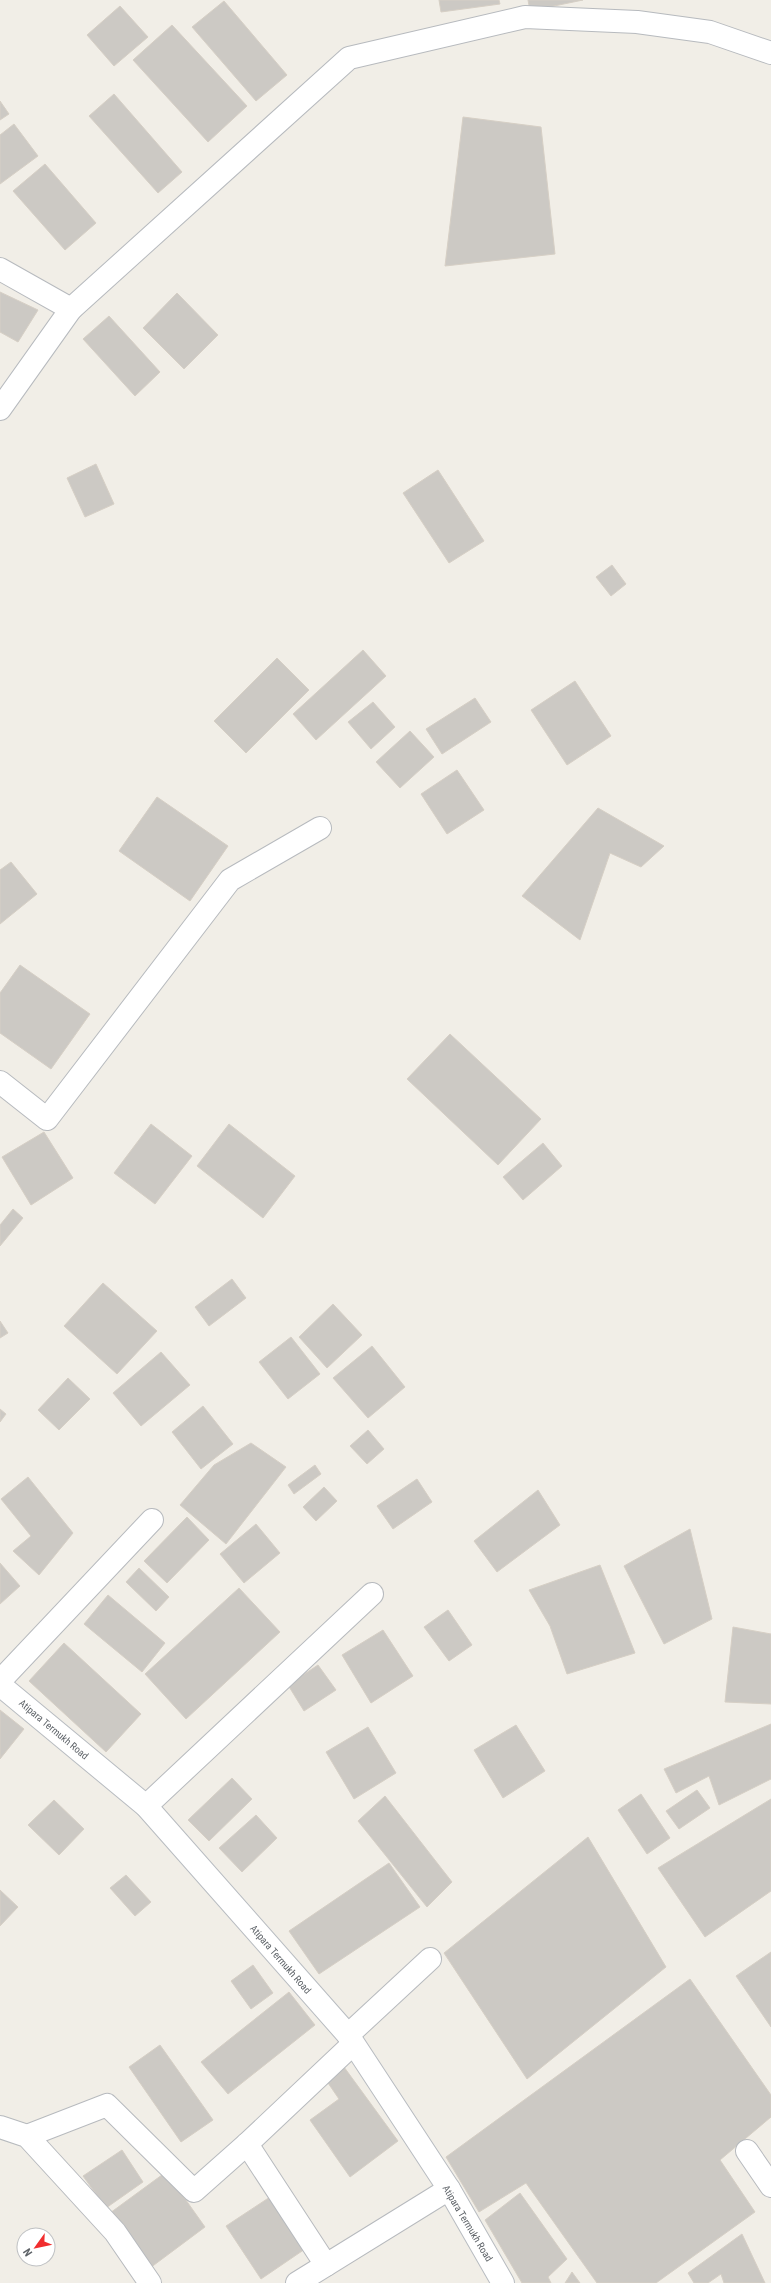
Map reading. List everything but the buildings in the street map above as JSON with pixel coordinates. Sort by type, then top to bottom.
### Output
[{"type":"street","points":[[0,409],[71,309],[349,58],[523,9],[710,32],[771,53]]},
{"type":"street","points":[[0,269],[71,309]]},
{"type":"street","points":[[0,1082],[47,1119],[230,880],[320,828]]},
{"type":"street","points":[[0,1681],[152,1520]]},
{"type":"street","points":[[146,1806],[174,1778],[372,1594]]},
{"type":"street","name":"Atipara Termukh Road","points":[[0,1685],[146,1806],[350,2040],[449,2190],[503,2283]]},
{"type":"street","points":[[27,2136],[107,2105],[194,2191],[247,2144],[430,1958]]},
{"type":"street","points":[[0,2126],[27,2136],[115,2232],[150,2283]]},
{"type":"street","points":[[247,2144],[326,2265]]},
{"type":"street","points":[[747,2151],[771,2186]]},
{"type":"street","points":[[297,2283],[449,2190]]}]
